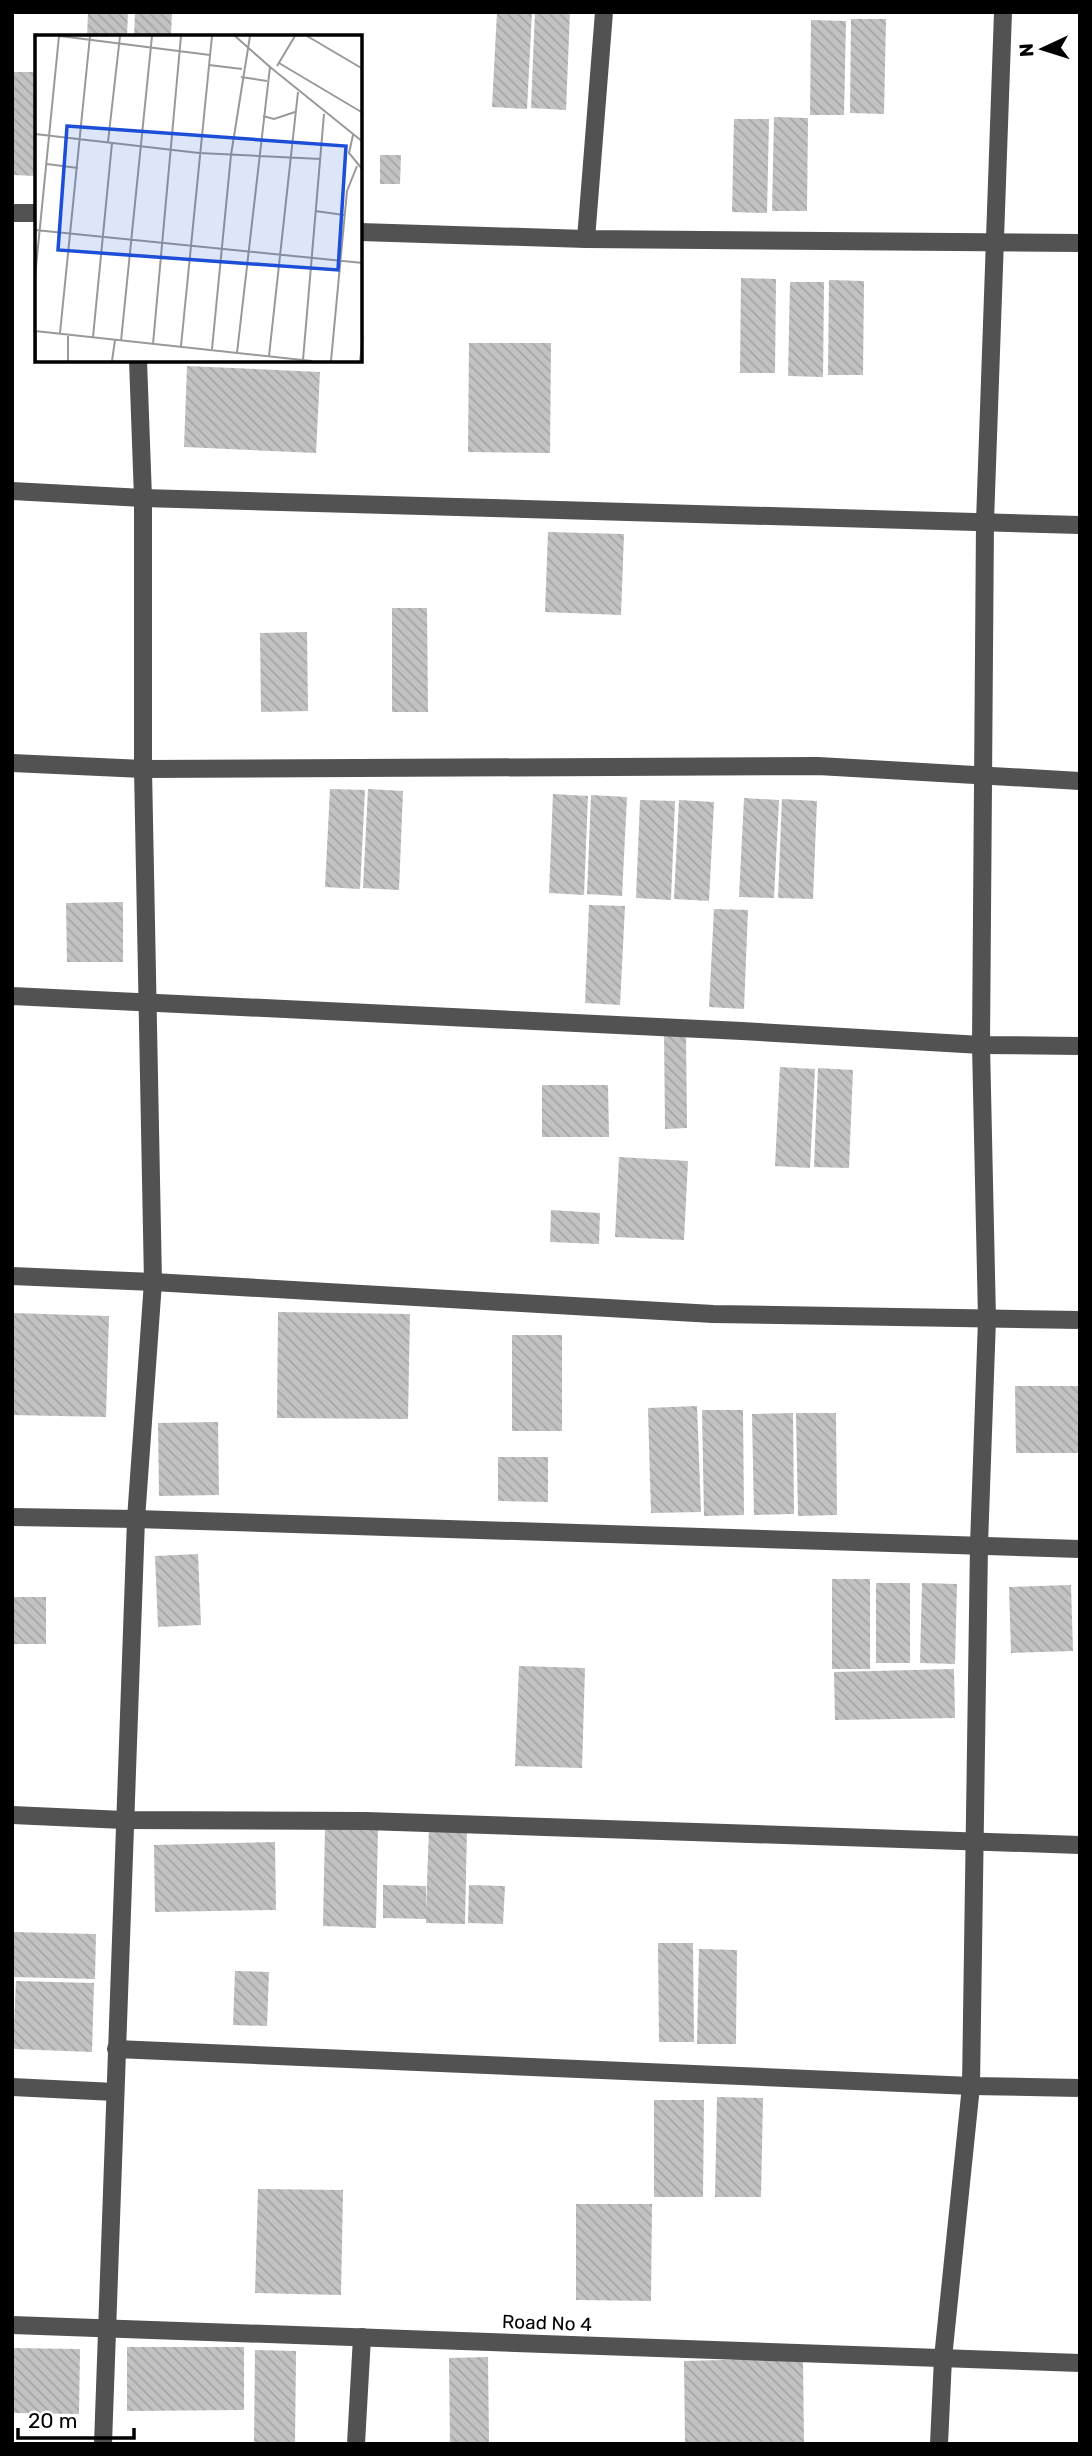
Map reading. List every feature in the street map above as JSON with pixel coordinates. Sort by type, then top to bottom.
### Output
[{"type":"street","points":[[586,239],[604,12]]},
{"type":"street","points":[[939,2444],[943,2358],[971,2086],[979,1545],[987,1319],[981,1045],[985,522],[1003,12]]},
{"type":"street","points":[[12,213],[35,213]]},
{"type":"street","points":[[362,232],[586,239],[1080,243]]},
{"type":"street","points":[[103,2444],[136,1519],[153,1282],[143,769],[143,498],[138,362]]},
{"type":"street","points":[[12,491],[143,498],[1080,525]]},
{"type":"street","points":[[12,763],[143,769],[818,766],[1080,781]]},
{"type":"street","points":[[12,996],[728,1030],[981,1045],[1080,1046]]},
{"type":"street","points":[[12,1276],[713,1314],[1080,1320]]},
{"type":"street","points":[[12,1517],[1080,1549]]},
{"type":"street","points":[[12,1815],[124,1821],[366,1821],[1080,1845]]},
{"type":"street","points":[[116,2049],[971,2086],[1080,2088]]},
{"type":"street","points":[[12,2087],[115,2092]]},
{"type":"street","name":"Road No 4","points":[[12,2325],[1080,2363]]},
{"type":"street","points":[[356,2444],[362,2337]]},
{"type":"building","points":[[88,12],[128,12],[127,35],[87,35]]},
{"type":"building","points":[[135,12],[172,12],[171,35],[134,35]]},
{"type":"building","points":[[497,12],[532,12],[527,109],[492,107]]},
{"type":"building","points":[[535,12],[570,12],[566,110],[531,108]]},
{"type":"building","points":[[851,19],[886,19],[884,114],[850,113]]},
{"type":"building","points":[[811,20],[846,21],[844,115],[810,115]]},
{"type":"building","points":[[13,72],[35,72],[35,176],[12,175]]},
{"type":"building","points":[[774,117],[808,118],[807,211],[772,211]]},
{"type":"building","points":[[734,119],[769,119],[767,213],[732,212]]},
{"type":"building","points":[[380,155],[401,155],[400,184],[380,184]]},
{"type":"building","points":[[741,278],[776,279],[775,373],[740,373]]},
{"type":"building","points":[[829,280],[864,281],[863,375],[828,375]]},
{"type":"building","points":[[790,282],[824,282],[823,377],[788,376]]},
{"type":"building","points":[[469,343],[551,343],[550,453],[468,452]]},
{"type":"building","points":[[187,366],[320,372],[316,453],[184,447]]},
{"type":"building","points":[[548,532],[624,534],[621,615],[545,612]]},
{"type":"building","points":[[392,608],[427,608],[428,712],[392,712]]},
{"type":"building","points":[[307,632],[308,711],[261,712],[260,633]]},
{"type":"building","points":[[330,789],[365,790],[360,889],[325,887]]},
{"type":"building","points":[[368,789],[403,791],[399,890],[363,888]]},
{"type":"building","points":[[553,794],[588,796],[584,895],[549,893]]},
{"type":"building","points":[[591,795],[627,797],[622,896],[587,894]]},
{"type":"building","points":[[744,798],[779,800],[774,898],[739,897]]},
{"type":"building","points":[[782,799],[817,801],[813,899],[778,898]]},
{"type":"building","points":[[640,800],[675,801],[671,900],[636,898]]},
{"type":"building","points":[[679,800],[714,802],[709,901],[674,899]]},
{"type":"building","points":[[123,902],[123,962],[67,962],[66,903]]},
{"type":"building","points":[[589,905],[625,906],[620,1005],[585,1003]]},
{"type":"building","points":[[714,909],[748,910],[744,1009],[709,1007]]},
{"type":"building","points":[[664,1029],[686,1029],[687,1128],[665,1129]]},
{"type":"building","points":[[780,1067],[815,1069],[810,1168],[775,1166]]},
{"type":"building","points":[[818,1068],[853,1070],[849,1168],[814,1167]]},
{"type":"building","points":[[542,1085],[608,1085],[609,1137],[542,1137]]},
{"type":"building","points":[[619,1157],[688,1161],[684,1240],[615,1237]]},
{"type":"building","points":[[551,1210],[600,1213],[599,1244],[550,1242]]},
{"type":"building","points":[[278,1312],[410,1314],[408,1419],[277,1418]]},
{"type":"building","points":[[12,1313],[109,1316],[106,1417],[12,1415]]},
{"type":"building","points":[[512,1335],[562,1335],[562,1431],[512,1431]]},
{"type":"building","points":[[1015,1386],[1080,1386],[1080,1453],[1016,1453]]},
{"type":"building","points":[[697,1406],[701,1512],[651,1513],[648,1408]]},
{"type":"building","points":[[702,1410],[743,1410],[744,1515],[704,1516]]},
{"type":"building","points":[[793,1413],[794,1514],[754,1515],[752,1414]]},
{"type":"building","points":[[796,1413],[836,1413],[837,1515],[798,1516]]},
{"type":"building","points":[[218,1422],[219,1495],[159,1496],[158,1423]]},
{"type":"building","points":[[498,1457],[548,1457],[548,1502],[498,1501]]},
{"type":"building","points":[[198,1554],[201,1625],[158,1627],[155,1556]]},
{"type":"building","points":[[832,1579],[870,1579],[870,1669],[832,1669]]},
{"type":"building","points":[[876,1583],[910,1583],[910,1663],[876,1663]]},
{"type":"building","points":[[922,1583],[957,1584],[955,1664],[920,1663]]},
{"type":"building","points":[[1071,1585],[1073,1651],[1011,1653],[1009,1587]]},
{"type":"building","points":[[12,1597],[46,1597],[46,1644],[12,1644]]},
{"type":"building","points":[[519,1666],[585,1668],[582,1768],[515,1766]]},
{"type":"building","points":[[954,1669],[955,1718],[835,1720],[834,1672]]},
{"type":"building","points":[[325,1827],[378,1828],[376,1928],[323,1926]]},
{"type":"building","points":[[429,1827],[467,1828],[465,1924],[426,1923],[426,1919],[383,1918],[383,1885],[426,1886],[426,1912]]},
{"type":"building","points":[[275,1842],[276,1910],[155,1912],[154,1845]]},
{"type":"building","points":[[469,1885],[505,1886],[503,1924],[468,1923]]},
{"type":"building","points":[[14,1932],[96,1934],[95,1979],[12,1977]]},
{"type":"building","points":[[658,1943],[693,1943],[694,2042],[659,2042]]},
{"type":"building","points":[[699,1949],[737,1950],[736,2044],[697,2044]]},
{"type":"building","points":[[235,1971],[269,1972],[267,2026],[233,2025]]},
{"type":"building","points":[[16,1981],[94,1983],[92,2052],[13,2049]]},
{"type":"building","points":[[717,2097],[763,2098],[761,2197],[715,2197]]},
{"type":"building","points":[[654,2100],[704,2100],[703,2197],[654,2197]]},
{"type":"building","points":[[258,2189],[343,2190],[341,2295],[255,2293]]},
{"type":"building","points":[[576,2204],[652,2204],[651,2301],[576,2300]]},
{"type":"building","points":[[127,2347],[244,2347],[244,2410],[127,2411]]},
{"type":"building","points":[[12,2348],[80,2349],[79,2414],[12,2413]]},
{"type":"building","points":[[255,2350],[296,2351],[295,2444],[254,2444]]},
{"type":"building","points":[[488,2357],[489,2444],[450,2444],[449,2358]]},
{"type":"building","points":[[803,2358],[804,2444],[685,2444],[684,2361]]}]
